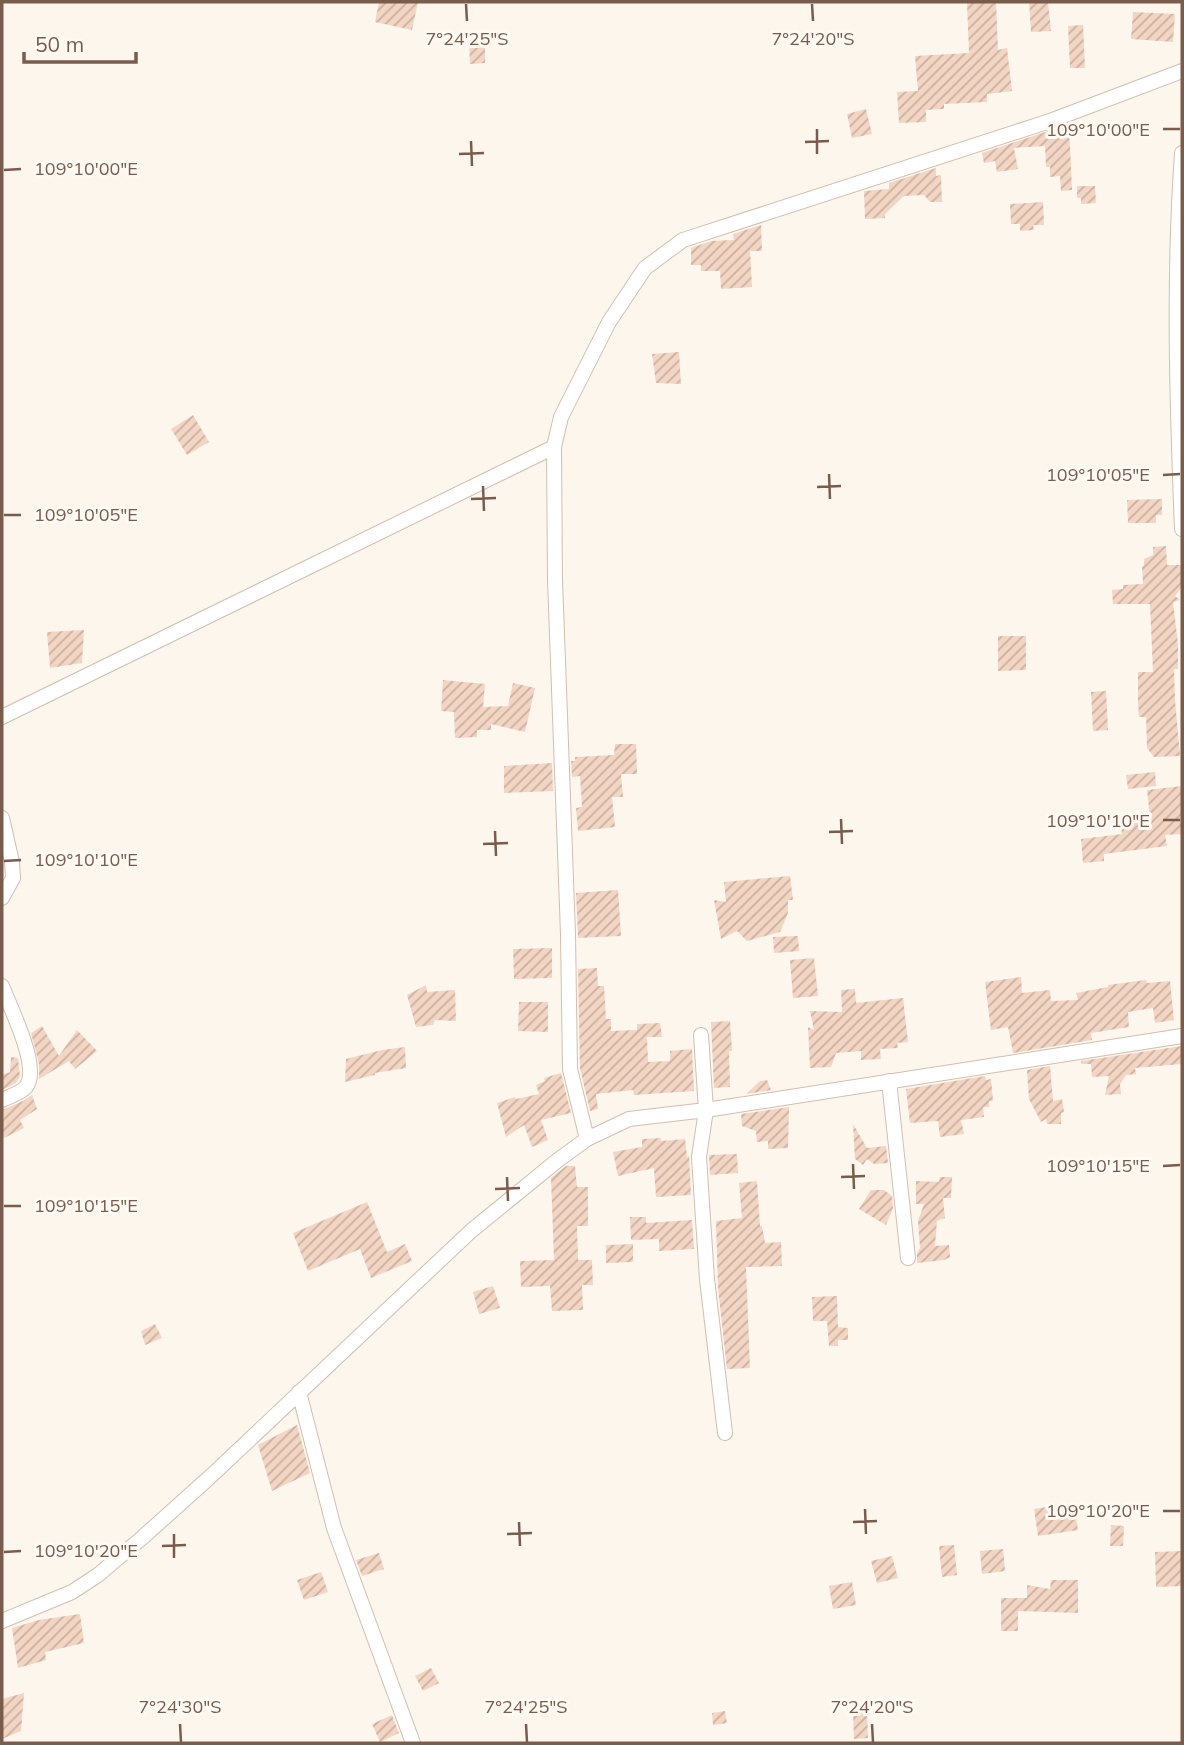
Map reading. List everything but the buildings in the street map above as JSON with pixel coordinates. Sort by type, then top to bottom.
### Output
[{"type":"street","points":[[587,1139],[570,1069],[568,934],[555,594],[554,447],[561,417],[609,322],[645,268],[682,240],[1050,121],[1182,71]]},
{"type":"street","points":[[1182,153],[1176,235],[1175,343],[1182,530]]},
{"type":"street","points":[[2,717],[554,447]]},
{"type":"street","points":[[2,818],[13,878],[2,898]]},
{"type":"street","points":[[2,986],[30,1058],[31,1072],[30,1081],[24,1090],[2,1100]]},
{"type":"street","points":[[701,1035],[706,1110],[699,1157],[707,1279],[724,1433]]},
{"type":"street","points":[[2,1620],[72,1592],[97,1575],[202,1485],[471,1231],[587,1139],[629,1119],[706,1110],[1182,1036]]},
{"type":"street","points":[[889,1081],[908,1258]]},
{"type":"street","points":[[299,1392],[334,1528],[413,1743]]}]
